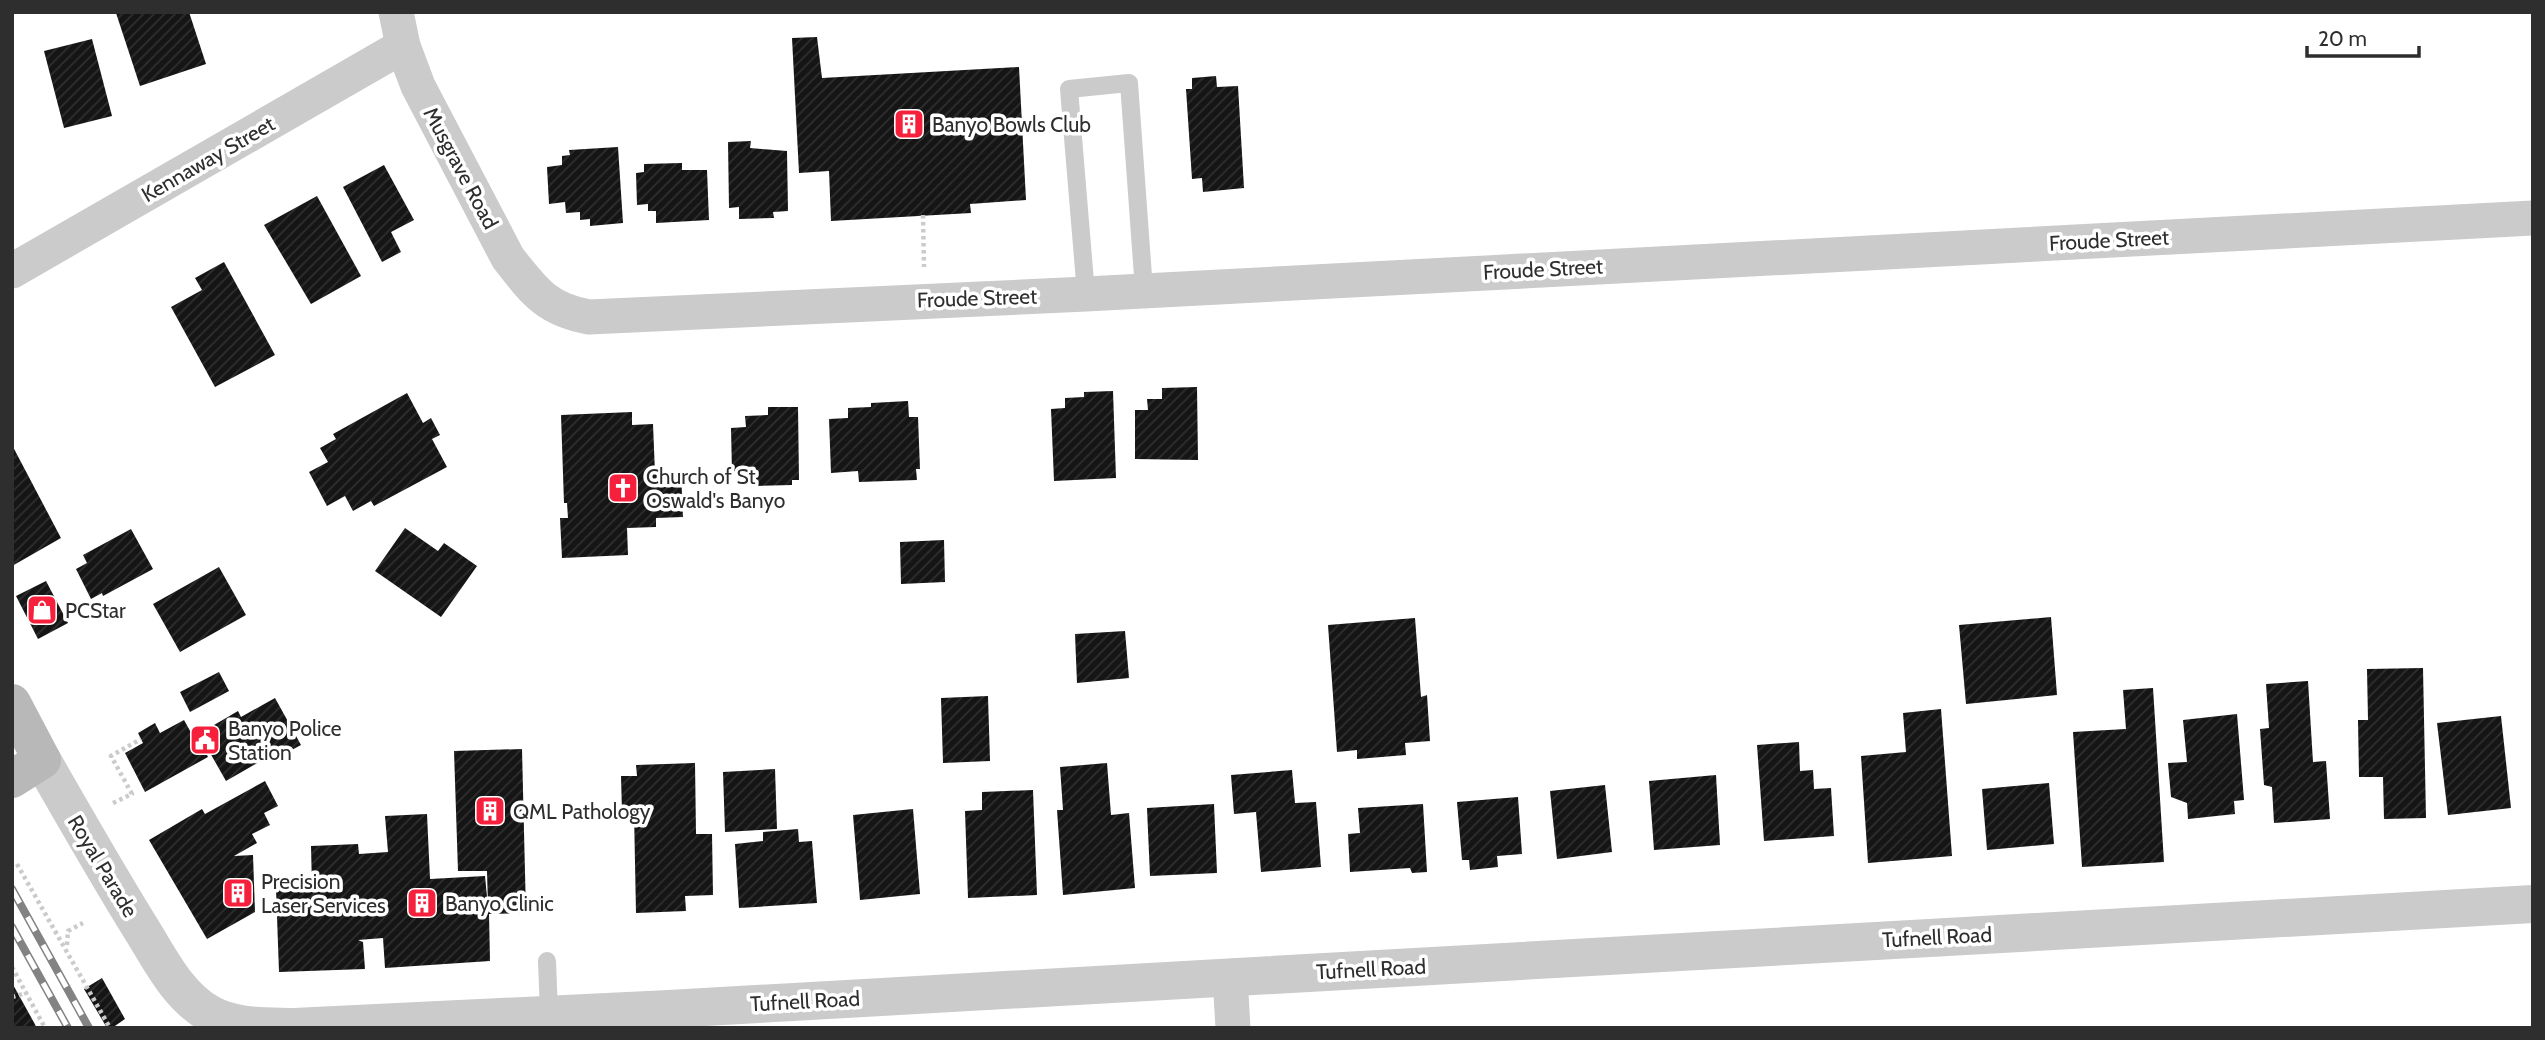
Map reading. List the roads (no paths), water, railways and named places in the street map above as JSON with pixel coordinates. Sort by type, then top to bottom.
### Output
[{"type":"main road","name":"Royal Parade","points":[[12,703],[27,770]]},
{"type":"street","name":"Musgrave Road","points":[[396,12],[403,46],[438,128],[508,258],[528,284],[554,307]]},
{"type":"street","name":"Kennaway Street","points":[[12,271],[403,46]]},
{"type":"street","name":"Froude Street","points":[[554,307],[589,317],[609,317],[2533,218]]},
{"type":"street","name":"Royal Parade","points":[[27,770],[188,998],[211,1015]]},
{"type":"street","name":"Tufnell Road","points":[[211,1015],[229,1022],[294,1027],[550,1013],[670,1018],[1230,977],[2533,904]]},
{"type":"street","points":[[1230,977],[1233,1028]]},
{"type":"lane","points":[[1086,294],[1069,89],[1129,83],[1144,290]]},
{"type":"lane","points":[[547,961],[550,1013]]},
{"type":"railway","points":[[12,889],[89,1028]]},
{"type":"railway","points":[[12,927],[68,1028]]},
{"type":"place","name":"Banyo Bowls Club","points":[[909,124]]},
{"type":"place","name":"Church of St Oswald's Banyo","points":[[623,488]]},
{"type":"place","name":"PCStar","points":[[42,610]]},
{"type":"place","name":"Banyo Police Station","points":[[205,740]]},
{"type":"place","name":"QML Pathology","points":[[490,811]]},
{"type":"place","name":"Precision Laser Services","points":[[238,893]]},
{"type":"place","name":"Banyo Clinic","points":[[422,903]]}]
